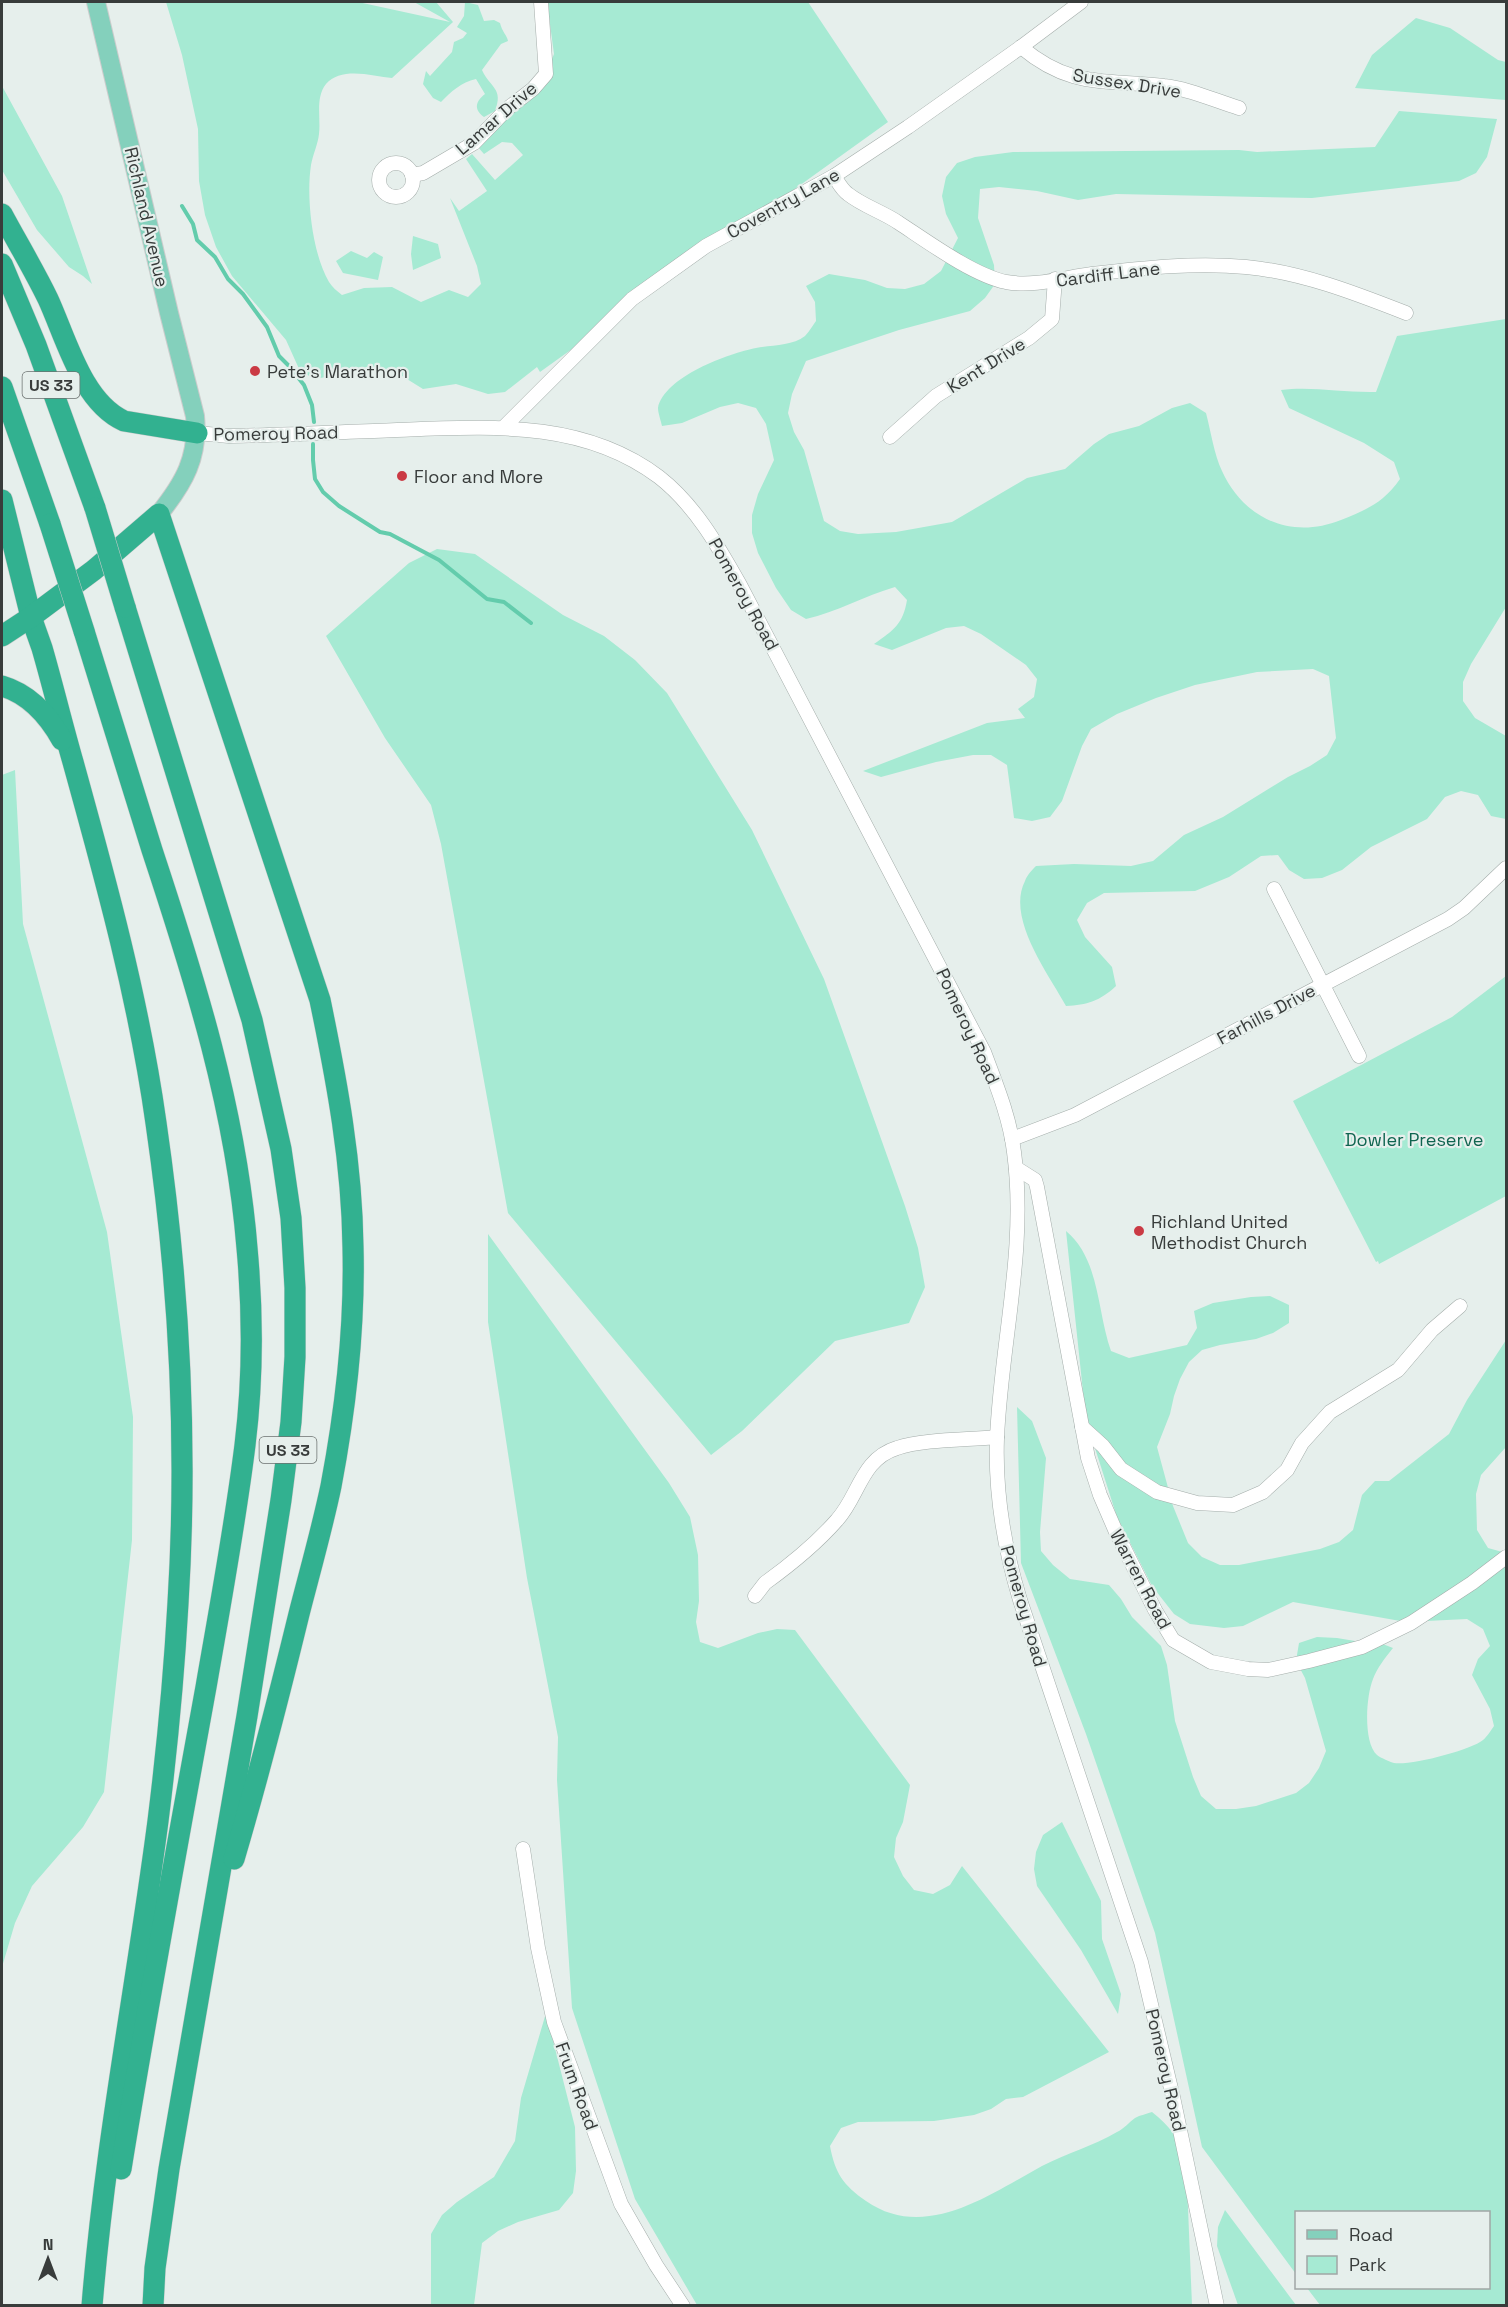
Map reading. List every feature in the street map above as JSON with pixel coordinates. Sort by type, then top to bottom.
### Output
[{"type":"highway","points":[[2,214],[47,297],[86,383],[102,406],[124,421],[197,433]]},
{"type":"highway","name":"US 33","points":[[2,264],[36,345],[95,508],[252,1020],[281,1149],[291,1218],[295,1357],[291,1422],[249,1705],[169,2169],[155,2268],[153,2306]]},
{"type":"highway","name":"US 33","points":[[2,387],[50,524],[195,981],[221,1076],[239,1175],[247,1245],[250,1343],[245,1443],[224,1583],[135,2082],[114,2214],[104,2306]]},
{"type":"highway","points":[[2,500],[31,617],[42,648],[98,848],[129,976],[156,1122],[169,1234],[177,1337],[183,1467],[178,1601],[168,1729],[158,1821],[104,2185],[92,2306]]},
{"type":"highway","points":[[2,636],[94,570],[159,514],[320,1000],[342,1113],[349,1173],[353,1247],[351,1326],[345,1400],[330,1487],[262,1767],[206,1955]]},
{"type":"highway","points":[[2,686],[22,694],[37,706],[52,723],[73,761]]},
{"type":"main road","name":"Richland Avenue","points":[[96,2],[174,334],[192,398],[197,433]]},
{"type":"main road","points":[[159,514],[176,493],[188,472],[197,433]]},
{"type":"street","name":"Lamar Drive","points":[[412,175],[423,173],[474,143],[546,74],[541,2]]},
{"type":"street","name":"Coventry Lane","points":[[504,427],[632,299],[706,246],[834,176],[908,127],[1081,2]]},
{"type":"street","name":"Sussex Drive","points":[[1021,47],[1038,62],[1073,78],[1113,84],[1166,86],[1239,108]]},
{"type":"street","name":"Cardiff Lane","points":[[834,176],[847,194],[892,218],[932,245],[976,270],[1006,282],[1039,284],[1055,279],[1178,267],[1243,267],[1281,271],[1369,298],[1406,313]]},
{"type":"street","name":"Kent Drive","points":[[890,437],[936,396],[1029,338],[1052,319],[1055,279]]},
{"type":"street","name":"Pomeroy Road","points":[[197,433],[229,436],[504,427],[560,433],[583,439],[619,453],[659,477],[676,493],[710,533],[777,654],[984,1052],[996,1083],[1012,1139],[1016,1168],[1017,1235],[997,1437],[1001,1515],[1010,1569],[1141,1962],[1173,2097],[1217,2306]]},
{"type":"street","name":"Farhills Drive","points":[[1012,1139],[1075,1115],[1448,919],[1464,908],[1506,868]]},
{"type":"street","points":[[1274,889],[1359,1056]]},
{"type":"street","name":"Warren Road","points":[[1016,1168],[1035,1180],[1037,1187],[1088,1458],[1100,1495],[1155,1610],[1173,1640],[1211,1662],[1268,1671],[1362,1647],[1411,1623],[1473,1583],[1506,1557]]},
{"type":"street","points":[[1082,1427],[1103,1446],[1121,1469],[1157,1492],[1197,1503],[1233,1505],[1263,1491],[1287,1470],[1302,1443],[1330,1412],[1398,1370],[1432,1330],[1460,1306]]},
{"type":"street","points":[[755,1596],[765,1583],[837,1521],[848,1508],[867,1469],[878,1458],[897,1448],[997,1437]]},
{"type":"street","name":"Frum Road","points":[[523,1849],[538,1948],[557,2033],[621,2204],[683,2306]]},
{"type":"green space","points":[[166,2],[358,2],[450,22],[414,2],[436,2],[453,22],[392,78],[367,74],[340,75],[332,78],[323,90],[319,102],[318,138],[311,165],[310,208],[318,256],[323,270],[330,284],[342,295],[364,288],[392,287],[421,302],[449,290],[468,297],[481,284],[477,266],[450,198],[459,211],[487,191],[466,159],[472,154],[495,180],[523,155],[512,143],[502,142],[484,154],[477,146],[498,123],[538,94],[554,54],[547,2],[808,2],[888,122],[540,372],[537,367],[505,392],[488,394],[456,384],[423,389],[394,371],[378,368],[346,368],[331,376],[315,379],[300,371],[286,340],[232,276],[216,247],[205,215],[199,181],[198,129],[182,55]]},
{"type":"green space","points":[[465,2],[478,5],[484,21],[494,20],[500,23],[508,41],[501,44],[482,70],[498,97],[495,111],[484,117],[478,111],[477,105],[479,99],[485,94],[476,79],[461,85],[441,102],[433,98],[423,84],[426,71],[430,76],[452,52],[454,42],[463,38],[467,33],[457,27],[464,16]]},
{"type":"green space","points":[[1416,18],[1450,28],[1498,60],[1506,62],[1506,100],[1355,88],[1372,55]]},
{"type":"green space","points":[[2,86],[62,196],[92,284],[69,267],[37,230],[2,170]]},
{"type":"green space","points":[[1399,111],[1497,119],[1487,157],[1476,173],[1459,181],[1312,198],[1116,194],[1078,200],[1037,191],[999,187],[980,189],[978,218],[994,265],[995,284],[985,298],[970,311],[899,330],[806,361],[792,394],[788,413],[794,432],[804,450],[824,521],[840,531],[858,534],[896,532],[952,522],[1027,478],[1065,469],[1109,434],[1139,426],[1172,408],[1190,403],[1206,413],[1219,464],[1231,488],[1243,502],[1256,513],[1271,521],[1304,528],[1322,526],[1367,509],[1381,500],[1400,479],[1394,462],[1364,443],[1289,408],[1281,390],[1376,392],[1397,336],[1506,319],[1506,607],[1471,664],[1463,682],[1463,701],[1475,718],[1506,736],[1506,819],[1491,816],[1478,795],[1461,791],[1445,797],[1427,819],[1371,847],[1342,870],[1322,878],[1304,879],[1289,870],[1278,855],[1261,856],[1229,877],[1195,891],[1104,893],[1087,903],[1077,920],[1085,937],[1112,967],[1116,986],[1093,1001],[1066,1006],[1040,962],[1025,928],[1021,912],[1021,896],[1030,873],[1036,866],[1074,864],[1131,866],[1153,861],[1184,835],[1223,817],[1327,755],[1336,738],[1329,676],[1313,669],[1257,672],[1195,685],[1117,714],[1091,729],[1082,746],[1062,801],[1050,817],[1032,821],[1014,818],[1007,765],[991,755],[973,755],[936,762],[881,777],[863,771],[987,723],[1025,718],[1018,709],[1034,697],[1037,679],[1026,665],[981,634],[964,626],[946,628],[892,650],[874,644],[892,630],[903,615],[907,600],[895,587],[806,619],[791,610],[776,588],[758,553],[752,533],[752,515],[758,494],[774,460],[766,424],[756,408],[738,403],[720,407],[682,423],[662,426],[658,408],[672,386],[699,368],[730,355],[788,343],[805,336],[816,321],[815,302],[806,286],[829,274],[865,280],[887,288],[905,289],[924,284],[941,271],[958,238],[946,214],[942,196],[946,177],[957,163],[975,157],[1013,152],[1239,150],[1257,152],[1375,147]]},
{"type":"green space","points":[[413,236],[438,244],[441,258],[413,270],[411,254]]},
{"type":"green space","points":[[351,251],[367,258],[374,252],[383,257],[378,280],[343,273],[336,261]]},
{"type":"green space","points":[[437,549],[475,554],[563,615],[604,636],[635,660],[667,693],[752,830],[824,979],[918,1248],[925,1287],[909,1323],[835,1341],[742,1431],[711,1455],[508,1213],[441,844],[431,805],[385,738],[326,636],[409,563]]},
{"type":"green space","points":[[15,770],[23,924],[107,1232],[133,1417],[132,1540],[104,1792],[83,1827],[32,1886],[15,1923],[2,1967],[2,775]]},
{"type":"green space","name":"Dowler Preserve","points":[[1506,976],[1506,1196],[1379,1264],[1293,1101],[1452,1017]]},
{"type":"green space","points":[[1066,1231],[1077,1243],[1091,1271],[1111,1351],[1129,1358],[1187,1345],[1197,1328],[1194,1311],[1213,1303],[1270,1296],[1289,1305],[1289,1323],[1273,1333],[1256,1339],[1202,1350],[1189,1362],[1180,1379],[1157,1447],[1173,1506],[1188,1543],[1202,1557],[1220,1565],[1239,1565],[1320,1549],[1339,1542],[1353,1530],[1362,1495],[1375,1481],[1389,1481],[1449,1434],[1467,1400],[1506,1340],[1506,1447],[1481,1475],[1476,1494],[1477,1530],[1488,1548],[1506,1553],[1506,2305],[1320,2305],[1308,2289],[1490,2289],[1490,2211],[1295,2211],[1295,2273],[1202,2147],[1155,1933],[1086,1734],[1021,1563],[1017,1407],[1032,1421],[1046,1458],[1040,1532],[1041,1551],[1070,1579],[1109,1585],[1132,1617],[1161,1646],[1167,1665],[1175,1721],[1193,1777],[1201,1796],[1216,1809],[1256,1806],[1296,1793],[1309,1783],[1319,1768],[1326,1751],[1305,1678],[1296,1661],[1299,1643],[1317,1637],[1375,1641],[1393,1648],[1373,1679],[1367,1707],[1369,1740],[1377,1755],[1383,1759],[1402,1763],[1426,1760],[1483,1740],[1494,1726],[1490,1709],[1472,1675],[1478,1659],[1490,1646],[1483,1629],[1467,1619],[1406,1622],[1293,1602],[1243,1626],[1224,1628],[1190,1624],[1174,1614],[1152,1586],[1117,1517],[1086,1420]]},
{"type":"green space","points":[[488,1234],[669,1483],[690,1517],[698,1555],[699,1601],[696,1622],[700,1642],[718,1648],[758,1633],[777,1629],[795,1630],[910,1785],[903,1822],[896,1838],[894,1857],[903,1876],[914,1890],[933,1894],[950,1885],[962,1866],[1109,2052],[1023,2097],[1006,2099],[991,2109],[974,2115],[934,2121],[858,2122],[841,2128],[830,2146],[834,2164],[841,2178],[866,2201],[888,2212],[911,2217],[934,2216],[979,2201],[1042,2166],[1108,2137],[1137,2117],[1152,2112],[1173,2133],[1186,2160],[1192,2305],[697,2305],[635,2199],[572,2008],[557,1780],[558,1737],[527,1578],[488,1322]]},
{"type":"green space","points":[[1062,1822],[1101,1901],[1102,1939],[1121,1994],[1118,2014],[1081,1950],[1037,1886],[1034,1869],[1036,1852],[1043,1835]]},
{"type":"green space","points":[[546,2013],[575,2127],[576,2171],[573,2193],[559,2210],[518,2222],[498,2231],[482,2243],[474,2305],[431,2306],[431,2234],[442,2215],[494,2177],[515,2141],[521,2098]]},
{"type":"green space","points":[[1225,2210],[1296,2305],[1238,2305],[1217,2246],[1218,2227]]},
{"type":"waterway","points":[[182,206],[193,224],[197,240],[215,257],[228,279],[243,294],[267,327],[279,356],[304,385],[312,405],[314,422]]},
{"type":"waterway","points":[[313,444],[315,479],[323,492],[339,506],[380,532],[390,534],[439,560],[487,599],[504,602],[531,623]]},
{"type":"place","name":"Pete's Marathon","points":[[255,371]]},
{"type":"place","name":"Floor and More","points":[[402,476]]},
{"type":"place","name":"Richland United Methodist Church","points":[[1139,1231]]}]
